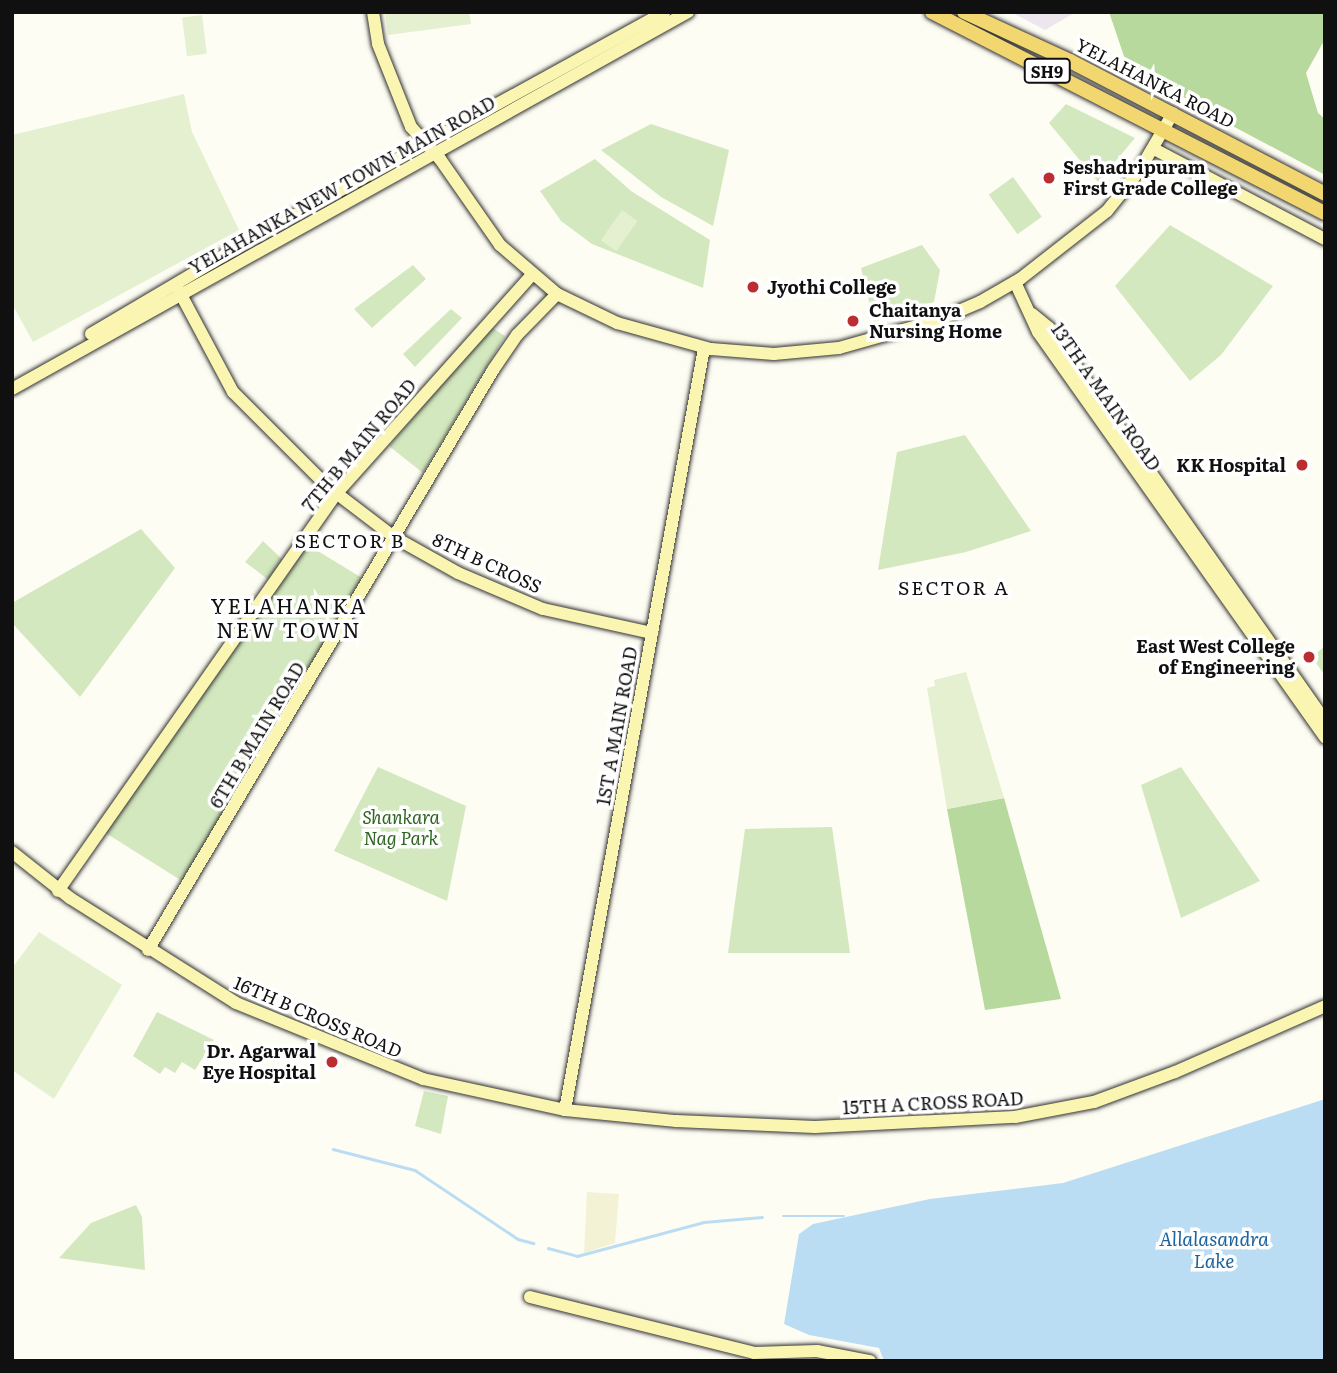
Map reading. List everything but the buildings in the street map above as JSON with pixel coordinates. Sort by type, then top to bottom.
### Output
[{"type":"main road","name":"YELAHANKA ROAD","points":[[932,12],[1163,128],[1325,214]]},
{"type":"main road","name":"YELAHANKA ROAD","points":[[964,12],[1173,113],[1325,194]]},
{"type":"street","points":[[373,12],[378,44],[411,127],[412,151]]},
{"type":"street","name":"YELAHANKA NEW TOWN MAIN ROAD","points":[[12,388],[412,151],[664,12]]},
{"type":"street","name":"YELAHANKA NEW TOWN MAIN ROAD","points":[[12,379],[436,154],[688,12]]},
{"type":"street","points":[[411,127],[436,154],[500,245],[557,294],[617,323],[704,348],[774,354],[839,348],[938,320],[1015,282],[1107,211],[1154,149],[1173,113]]},
{"type":"street","points":[[1154,149],[1325,239]]},
{"type":"street","name":"7TH B MAIN ROAD","points":[[58,891],[336,494],[533,275]]},
{"type":"street","name":"13TH A MAIN ROAD","points":[[1015,282],[1032,313],[1049,328],[1311,710],[1325,738]]},
{"type":"street","name":"8TH B CROSS","points":[[178,289],[233,392],[336,494],[394,537],[458,573],[543,609],[652,633]]},
{"type":"street","name":"6TH B MAIN ROAD","points":[[148,950],[501,358],[557,294]]},
{"type":"street","name":"1ST A MAIN ROAD","points":[[565,1110],[704,348]]},
{"type":"street","name":"13TH A MAIN ROAD","points":[[1311,710],[1325,721]]},
{"type":"street","name":"16TH B CROSS ROAD","points":[[12,852],[58,891],[236,1003],[350,1052],[453,1087],[565,1110]]},
{"type":"street","name":"15TH A CROSS ROAD","points":[[565,1110],[676,1121],[815,1127],[1015,1117],[1105,1097],[1325,1006]]},
{"type":"street","points":[[530,1297],[762,1354],[817,1351],[870,1361]]},
{"type":"shaded area","points":[[1011,12],[1076,12],[1045,30]]},
{"type":"shaded area","points":[[587,1192],[619,1194],[615,1243],[584,1253]]},
{"type":"green space","points":[[385,12],[469,12],[471,24],[388,35]]},
{"type":"green space","points":[[1109,12],[1325,12],[1325,39],[1306,73],[1318,113],[1325,119],[1325,175],[1208,113],[1153,77],[1128,68]]},
{"type":"green space","points":[[202,15],[207,54],[187,56],[182,17]]},
{"type":"green space","points":[[184,94],[192,132],[239,230],[33,342],[12,304],[12,135]]},
{"type":"green space","points":[[1066,104],[1135,138],[1098,182],[1049,123]]},
{"type":"green space","points":[[651,124],[729,150],[713,226],[661,197],[601,150]]},
{"type":"green space","points":[[595,159],[631,191],[710,240],[703,288],[592,244],[561,221],[540,191]]},
{"type":"green space","points":[[1013,177],[1042,217],[1018,234],[989,195]]},
{"type":"green space","points":[[622,210],[638,221],[616,251],[601,240]]},
{"type":"green space","points":[[1170,225],[1273,286],[1221,355],[1190,381],[1115,286]]},
{"type":"green space","points":[[922,245],[940,270],[934,302],[874,322],[861,268]]},
{"type":"green space","points":[[413,265],[426,279],[372,328],[354,309]]},
{"type":"green space","points":[[451,309],[462,318],[415,367],[403,354]]},
{"type":"green space","points":[[491,327],[505,336],[423,473],[389,446]]},
{"type":"green space","points":[[965,435],[1031,531],[966,552],[878,570],[897,452]]},
{"type":"green space","points":[[141,529],[175,568],[80,697],[12,623],[12,603]]},
{"type":"green space","points":[[263,541],[283,560],[270,581],[245,562]]},
{"type":"green space","points":[[308,545],[362,578],[182,881],[104,832]]},
{"type":"green space","points":[[1325,646],[1325,673],[1323,673],[1312,657]]},
{"type":"green space","points":[[966,672],[1004,798],[947,809],[927,688],[935,686],[934,680]]},
{"type":"green space","name":"Shankara Nag Park","points":[[378,767],[466,806],[447,901],[334,851]]},
{"type":"green space","points":[[1181,767],[1260,881],[1181,918],[1141,785]]},
{"type":"green space","points":[[1004,798],[1061,999],[985,1010],[947,809]]},
{"type":"green space","points":[[832,827],[850,953],[728,953],[745,829]]},
{"type":"green space","points":[[39,932],[122,985],[54,1099],[12,1070],[12,968]]},
{"type":"green space","points":[[157,1012],[214,1040],[195,1070],[182,1062],[175,1073],[165,1067],[160,1074],[133,1056]]},
{"type":"green space","points":[[424,1091],[448,1096],[441,1134],[415,1126]]},
{"type":"green space","points":[[136,1205],[142,1217],[145,1270],[59,1258],[91,1223]]},
{"type":"water","name":"Allalasandra Lake","points":[[1325,1099],[1325,1361],[884,1361],[879,1348],[809,1335],[784,1324],[799,1234],[813,1224],[930,1199],[1063,1183]]},
{"type":"waterway","points":[[333,1149],[415,1170],[518,1239],[533,1243]]},
{"type":"waterway","points":[[783,1216],[844,1216]]},
{"type":"waterway","points":[[548,1248],[577,1256],[704,1222],[762,1217]]},
{"type":"place","name":"Seshadripuram First Grade College","points":[[1049,178]]},
{"type":"place","name":"Jyothi College","points":[[753,287]]},
{"type":"place","name":"Chaitanya Nursing Home","points":[[853,321]]},
{"type":"place","name":"KK Hospital","points":[[1302,465]]},
{"type":"place","name":"East West College of Engineering","points":[[1309,657]]},
{"type":"place","name":"Dr. Agarwal Eye Hospital","points":[[332,1062]]},
{"type":"district","name":"SECTOR B","points":[[350,541]]},
{"type":"district","name":"SECTOR A","points":[[954,588]]},
{"type":"district","name":"YELAHANKA NEW TOWN","points":[[289,617]]}]
